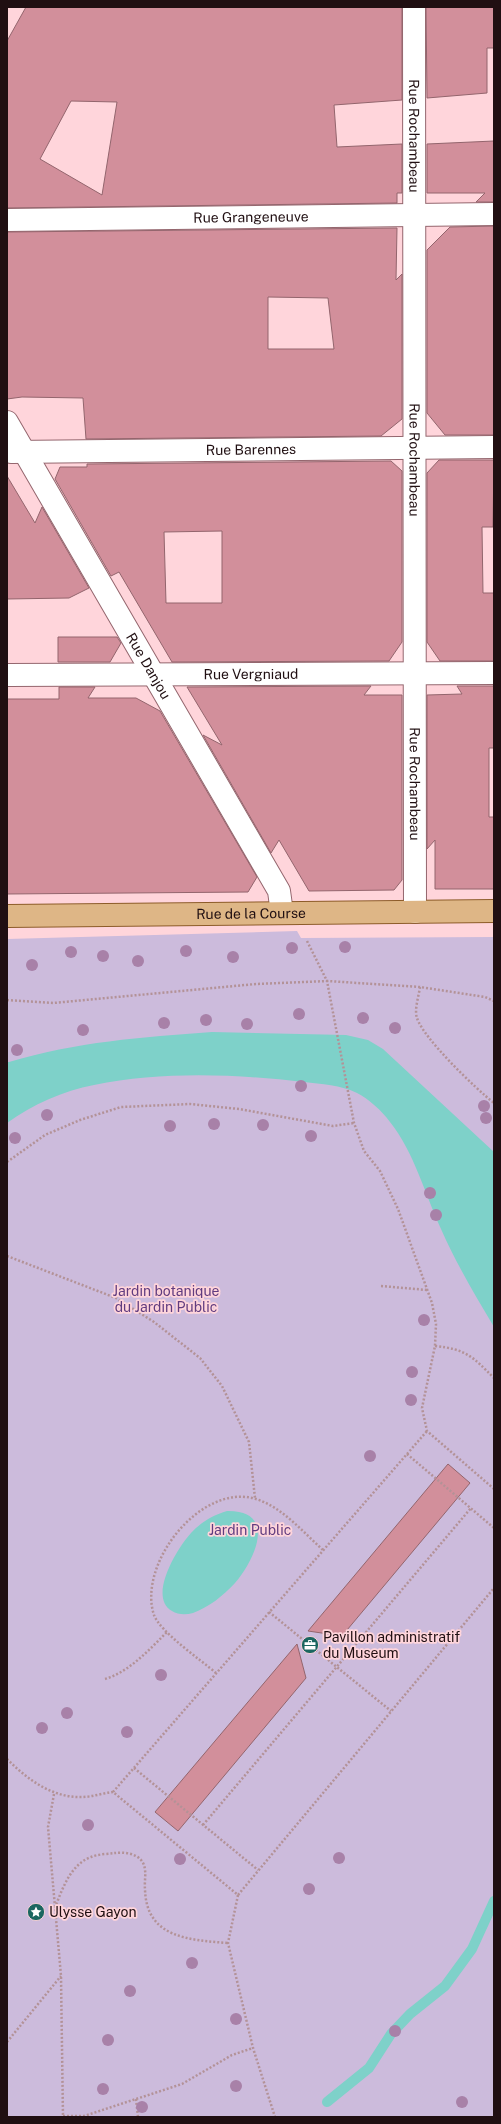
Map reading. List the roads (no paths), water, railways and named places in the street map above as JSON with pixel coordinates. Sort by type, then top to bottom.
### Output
[{"type":"main road","name":"Rue de la Course","points":[[7,916],[494,912]]},
{"type":"street","name":"Rue Rochambeau","points":[[414,7],[415,912]]},
{"type":"street","name":"Rue Grangeneuve","points":[[7,220],[494,214]]},
{"type":"street","name":"Rue Danjou","points":[[7,422],[16,452],[154,675],[279,891],[282,913]]},
{"type":"street","name":"Rue Barennes","points":[[16,452],[494,447]]},
{"type":"street","name":"Rue Vergniaud","points":[[7,675],[494,673]]},
{"type":"water","points":[[212,1032],[346,1035],[368,1040],[383,1049],[494,1152],[494,1327],[447,1242],[406,1146],[387,1118],[366,1099],[351,1090],[324,1084],[252,1077],[199,1075],[146,1078],[94,1085],[71,1091],[38,1104],[7,1123],[7,1062],[34,1055],[109,1041]]},
{"type":"water","points":[[227,1511],[243,1513],[253,1519],[257,1527],[258,1538],[255,1550],[249,1562],[235,1583],[221,1597],[199,1611],[190,1614],[182,1614],[172,1611],[165,1604],[163,1595],[164,1584],[167,1572],[179,1549],[195,1529],[212,1517]]},
{"type":"waterway","points":[[327,2102],[369,2068],[391,2034],[410,2014],[445,1986],[472,1949],[494,1901]]},
{"type":"place","name":"Pavillon administratif du Museum","points":[[310,1645]]},
{"type":"place","name":"Ulysse Gayon","points":[[36,1912]]},
{"type":"park label","name":"Jardin botanique du Jardin Public","points":[[166,1300]]},
{"type":"park label","name":"Jardin Public","points":[[250,1530]]}]
